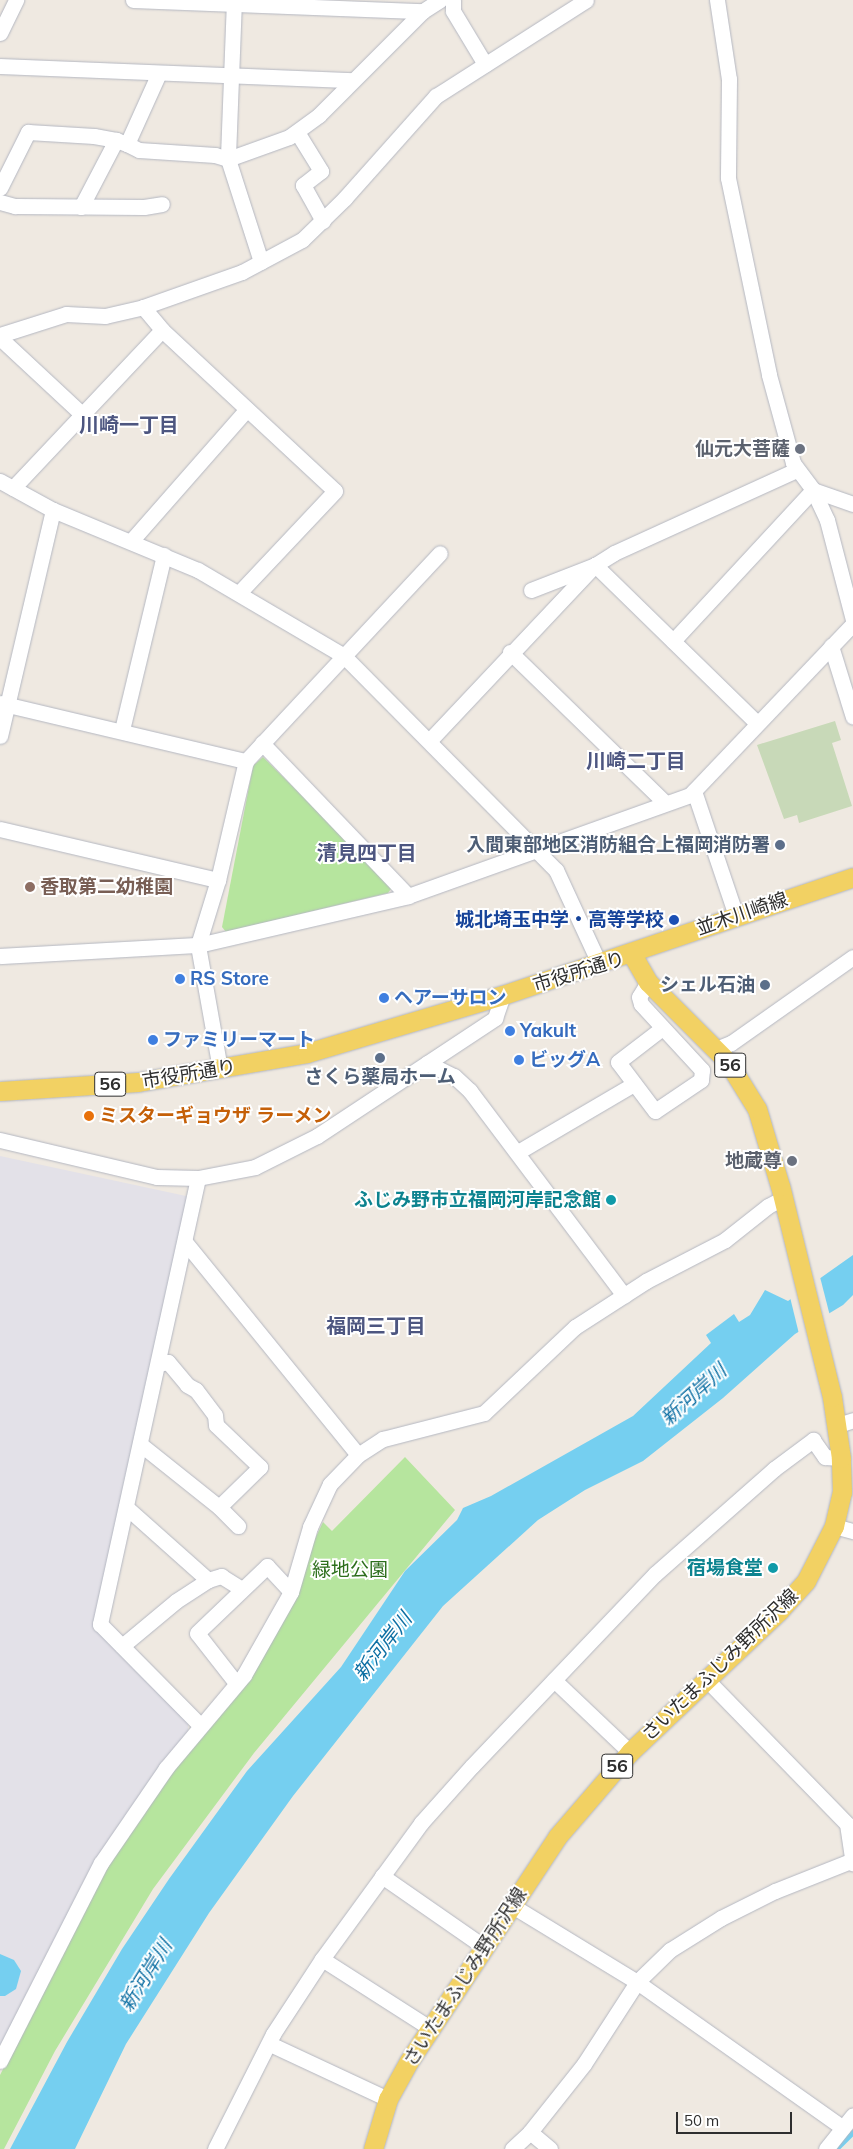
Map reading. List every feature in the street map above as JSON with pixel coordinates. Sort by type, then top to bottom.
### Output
[{"type":"main road","name":"並木川崎線","points":[[631,953],[853,877]]},
{"type":"main road","name":"市役所通り","points":[[0,1091],[138,1082],[307,1053],[504,995],[631,953],[648,982],[716,1048],[745,1086],[757,1109],[784,1201]]},
{"type":"main road","name":"さいたまふじみ野所沢線","points":[[373,2149],[388,2099],[430,2028],[511,1905],[582,1804],[630,1752],[779,1611],[806,1581],[834,1526],[842,1492],[845,1422],[832,1396],[784,1201]]},
{"type":"street","points":[[0,32],[16,0]]},
{"type":"street","points":[[133,0],[234,2],[423,11]]},
{"type":"street","points":[[0,188],[28,132],[94,136],[122,142],[138,150],[216,155],[228,159],[297,132],[423,11],[440,0]]},
{"type":"street","points":[[453,0],[453,11],[485,64]]},
{"type":"street","points":[[83,415],[0,337],[66,314],[105,316],[143,307],[201,288],[261,262],[302,240],[323,221],[436,96],[586,0]]},
{"type":"street","points":[[0,956],[198,945],[408,896],[694,791],[853,622],[827,520],[813,490],[796,470],[769,375],[728,178],[729,79],[717,0]]},
{"type":"street","points":[[234,2],[228,159],[261,262]]},
{"type":"street","points":[[0,66],[352,80]]},
{"type":"street","points":[[81,207],[122,142],[159,73]]},
{"type":"street","points":[[297,132],[322,171],[302,186],[323,221]]},
{"type":"street","points":[[0,202],[15,206],[81,207],[162,204]]},
{"type":"street","points":[[143,307],[162,330],[335,491],[239,593]]},
{"type":"street","points":[[13,488],[162,330]]},
{"type":"street","points":[[132,540],[247,409]]},
{"type":"street","points":[[531,590],[595,565],[614,553],[796,470]]},
{"type":"street","points":[[0,481],[53,510],[132,540],[239,593],[344,656],[430,740],[556,870],[599,964]]},
{"type":"street","points":[[813,490],[853,504]]},
{"type":"street","points":[[673,641],[813,490]]},
{"type":"street","points":[[0,736],[4,704],[53,510]]},
{"type":"street","points":[[220,1069],[198,945],[218,880],[246,761],[440,553]]},
{"type":"street","points":[[122,730],[164,555]]},
{"type":"street","points":[[595,565],[757,723]]},
{"type":"street","points":[[430,740],[510,652],[595,565]]},
{"type":"street","points":[[832,646],[853,717]]},
{"type":"street","points":[[510,652],[664,802]]},
{"type":"street","points":[[4,704],[122,730],[246,761]]},
{"type":"street","points":[[262,743],[408,896]]},
{"type":"street","points":[[694,791],[736,916]]},
{"type":"street","points":[[0,828],[218,880]]},
{"type":"street","points":[[716,1048],[731,1043],[853,957]]},
{"type":"street","points":[[648,982],[639,997],[661,1029],[702,1070],[701,1080],[655,1110],[618,1062],[661,1029]]},
{"type":"street","points":[[0,1140],[157,1177],[198,1178],[255,1167],[317,1136],[496,1018],[504,995]]},
{"type":"street","points":[[428,1062],[454,1076],[518,1152],[624,1295]]},
{"type":"street","points":[[518,1152],[634,1084]]},
{"type":"street","points":[[198,1178],[100,1624],[200,1725]]},
{"type":"street","points":[[0,2061],[101,1863],[166,1768],[236,1683],[291,1592],[310,1527],[330,1484],[358,1455],[383,1439],[484,1413],[575,1327],[624,1295],[725,1240],[768,1206],[784,1201]]},
{"type":"street","points":[[185,1242],[358,1455]]},
{"type":"street","points":[[158,1364],[168,1362],[187,1385],[196,1390],[215,1415],[216,1425],[260,1467],[219,1507]]},
{"type":"street","points":[[215,2149],[270,2044],[273,2034],[322,1959],[421,1824],[655,1574],[774,1469],[813,1440],[825,1457],[842,1458]]},
{"type":"street","points":[[140,1444],[219,1507],[238,1526]]},
{"type":"street","points":[[126,1507],[208,1580]]},
{"type":"street","points":[[834,1526],[853,1531]]},
{"type":"street","points":[[236,1683],[197,1633],[267,1566],[291,1592]]},
{"type":"street","points":[[122,1646],[176,1601],[208,1580],[221,1576],[242,1589]]},
{"type":"street","points":[[554,1680],[630,1752]]},
{"type":"street","points":[[512,2149],[530,2132],[584,2064],[637,1982],[670,1950],[721,1918],[775,1891],[853,1861],[851,1832],[847,1824],[706,1680]]},
{"type":"street","points":[[382,1876],[484,1947]]},
{"type":"street","points":[[511,1905],[637,1982],[843,2128]]},
{"type":"street","points":[[322,1959],[430,2028]]},
{"type":"street","points":[[270,2044],[388,2099]]},
{"type":"street","points":[[826,2149],[853,2115]]},
{"type":"street","points":[[530,2132],[550,2149]]},
{"type":"shaded area","points":[[0,1156],[186,1196],[189,1203],[94,1625],[188,1721],[188,1735],[0,2046]]},
{"type":"green space","points":[[835,721],[841,740],[832,743],[852,806],[799,823],[797,815],[784,819],[757,745]]},
{"type":"green space","points":[[263,757],[393,886],[388,893],[226,932],[222,927],[253,766]]},
{"type":"green space","name":"緑地公園","points":[[405,1457],[455,1510],[254,1753],[153,1889],[55,2051],[4,2149],[0,2149],[0,2075],[114,1855],[193,1745],[246,1683],[323,1522],[332,1531]]},
{"type":"water","name":"新河岸川","points":[[853,1255],[853,1295],[843,1305],[795,1334],[723,1398],[643,1461],[585,1490],[538,1520],[443,1606],[293,1796],[209,1913],[126,2044],[75,2149],[10,2149],[67,2042],[122,1949],[169,1879],[247,1771],[341,1667],[405,1571],[457,1520],[463,1508],[491,1496],[633,1416],[711,1343],[706,1335],[734,1314],[739,1322],[750,1315],[765,1290],[788,1301]]},
{"type":"water","points":[[0,1954],[14,1960],[21,1971],[16,1989],[5,1996],[0,1996]]},
{"type":"pier","points":[[820,1277],[830,1316],[799,1334],[790,1297]]},
{"type":"waterway","points":[[836,2149],[853,2132]]},
{"type":"place","name":"仙元大菩薩","points":[[800,449]]},
{"type":"place","name":"入間東部地区消防組合上福岡消防署","points":[[780,845]]},
{"type":"place","name":"香取第二幼稚園","points":[[30,887]]},
{"type":"place","name":"城北埼玉中学・高等学校","points":[[674,920]]},
{"type":"place","name":"RS Store","points":[[180,979]]},
{"type":"place","name":"シェル石油","points":[[765,985]]},
{"type":"place","name":"ヘアーサロン","points":[[384,998]]},
{"type":"place","name":"Yakult","points":[[510,1031]]},
{"type":"place","name":"ファミリーマート","points":[[153,1040]]},
{"type":"place","name":"さくら薬局ホーム","points":[[380,1058]]},
{"type":"place","name":"ビッグA","points":[[519,1060]]},
{"type":"place","name":"ミスターギョウザ ラーメン","points":[[89,1116]]},
{"type":"place","name":"地蔵尊","points":[[792,1161]]},
{"type":"place","name":"ふじみ野市立福岡河岸記念館","points":[[611,1200]]},
{"type":"place","name":"宿場食堂","points":[[773,1568]]},
{"type":"district","name":"川崎一丁目","points":[[129,424]]},
{"type":"district","name":"川崎二丁目","points":[[636,760]]},
{"type":"district","name":"清見四丁目","points":[[367,852]]},
{"type":"district","name":"福岡三丁目","points":[[376,1325]]}]
